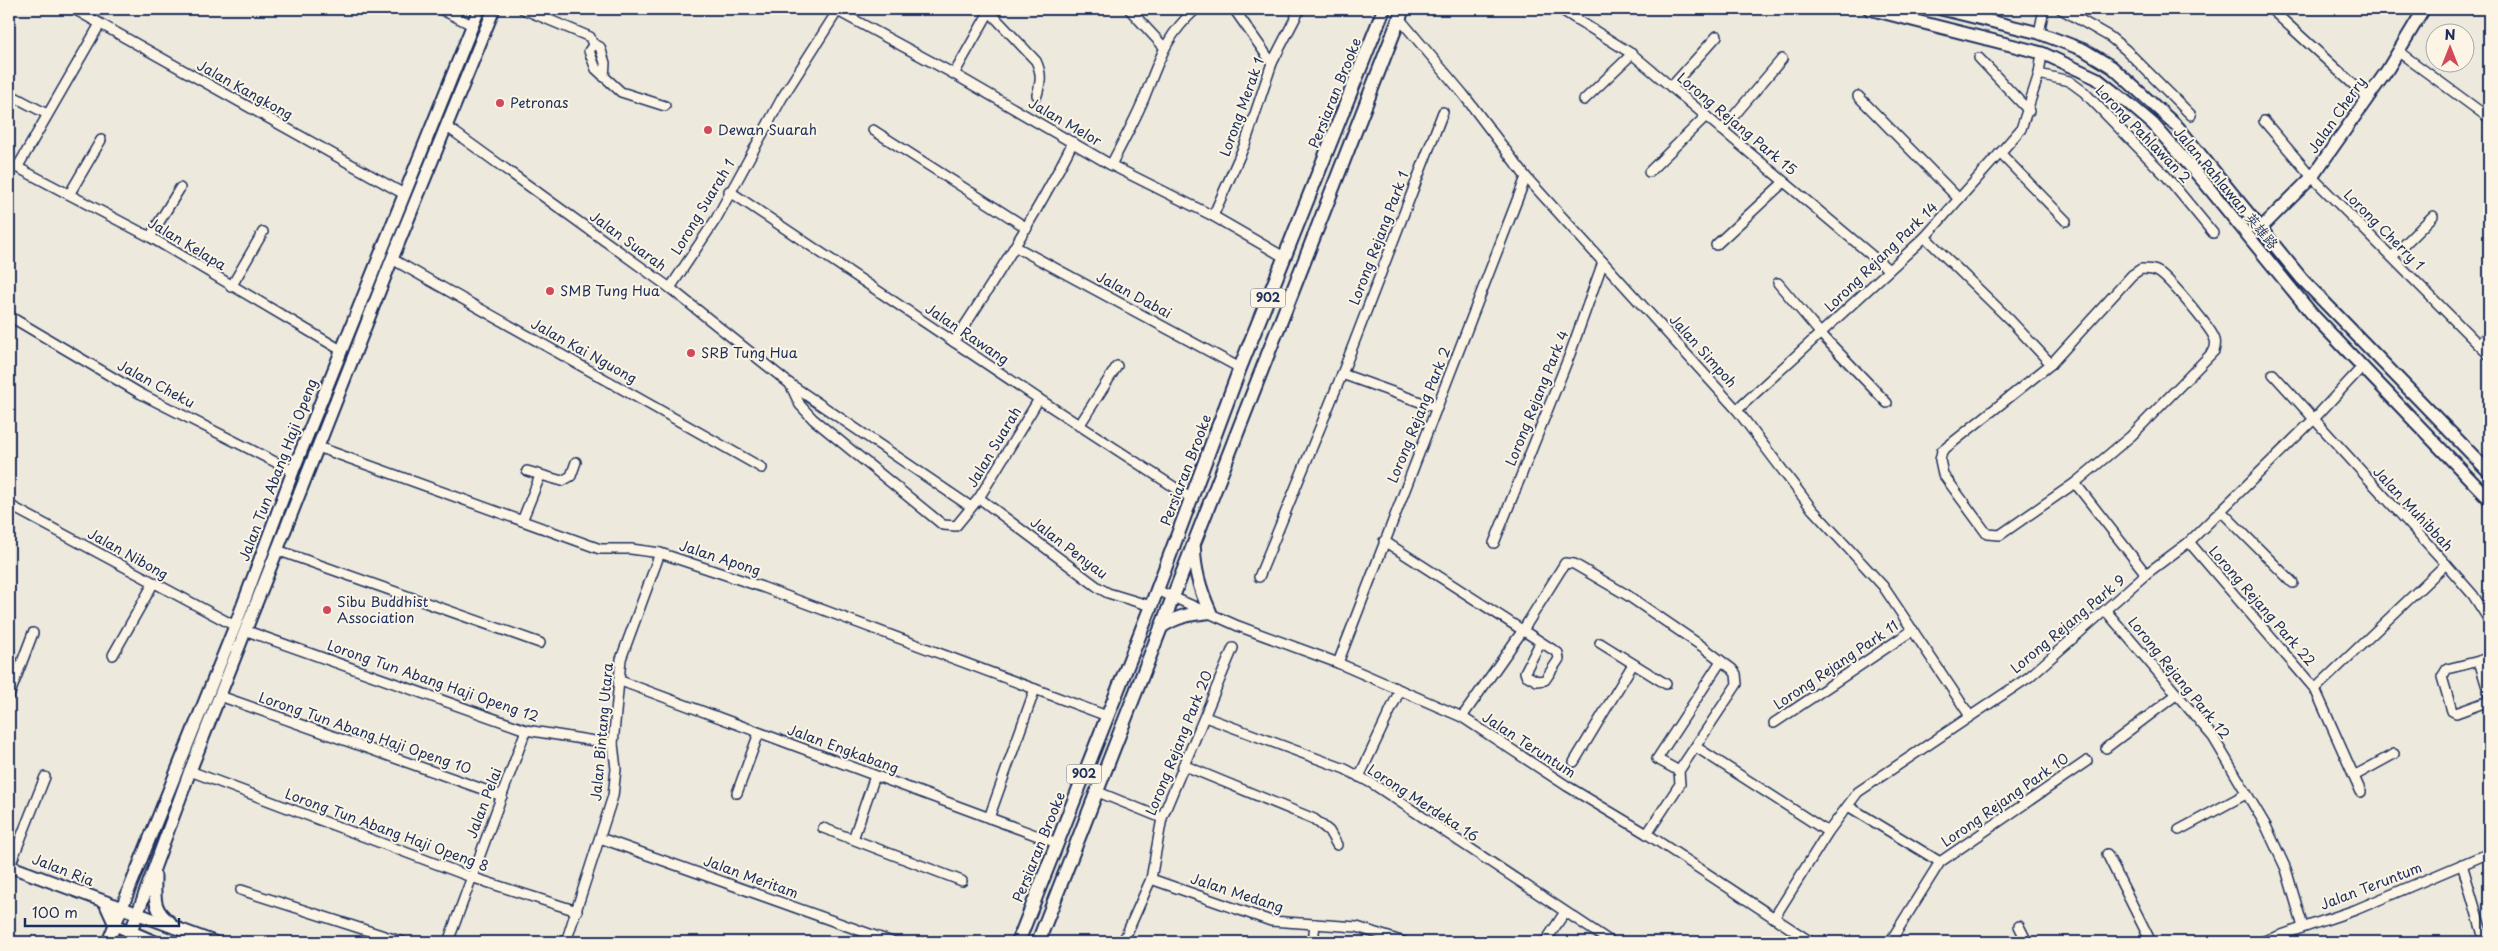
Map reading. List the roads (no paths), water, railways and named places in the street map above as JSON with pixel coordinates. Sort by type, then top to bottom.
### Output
[{"type":"main road","name":"Jalan Tun Abang Haji Openg","points":[[108,942],[235,626],[341,350],[479,9]]},
{"type":"main road","name":"Jalan Tun Abang Haji Openg","points":[[129,937],[190,771],[247,631],[392,259],[494,9]]},
{"type":"main road","name":"Persiaran Brooke","points":[[1018,942],[1151,606],[1240,368],[1384,9]]},
{"type":"main road","name":"Jalan Pahlawan 英雄路","points":[[1869,9],[2042,53],[2096,78],[2152,124],[2312,314],[2489,499]]},
{"type":"main road","name":"Jalan Pahlawan 英雄路","points":[[1941,9],[2039,33],[2084,50],[2112,67],[2153,102],[2208,161],[2302,279],[2489,472]]},
{"type":"main road","name":"Jalan Cherry","points":[[2261,228],[2312,177],[2399,52],[2424,9]]},
{"type":"main road","name":"902","points":[[1038,942],[1401,13]]},
{"type":"main road","points":[[1161,627],[1181,616],[1210,612],[1194,561],[1194,543]]},
{"type":"main road","points":[[155,865],[157,909],[160,915],[179,929]]},
{"type":"main road","name":"Jalan Ria","points":[[9,867],[214,942]]},
{"type":"main road","points":[[105,903],[115,925],[129,937],[155,942]]},
{"type":"street","name":"Jalan Kangkong","points":[[74,9],[404,194]]},
{"type":"street","points":[[440,9],[472,25]]},
{"type":"street","points":[[523,9],[591,41],[589,51],[594,67],[621,92],[665,106]]},
{"type":"street","points":[[1129,9],[1164,47]]},
{"type":"street","points":[[1111,165],[1141,104],[1164,47],[1182,21],[1196,9]]},
{"type":"street","points":[[1234,9],[1272,63]]},
{"type":"street","name":"Lorong Merak 1","points":[[1213,216],[1245,144],[1272,63],[1300,9]]},
{"type":"street","name":"Lorong Rejang Park 15","points":[[1560,9],[1632,54],[1889,270]]},
{"type":"street","points":[[2039,33],[2044,9]]},
{"type":"street","points":[[2062,9],[2110,37],[2126,50],[2191,115]]},
{"type":"street","points":[[2271,9],[2367,97]]},
{"type":"street","name":"Jalan Melor","points":[[836,10],[954,74],[1111,165],[1213,216],[1284,257]]},
{"type":"street","name":"Lorong Suarah 1","points":[[670,288],[716,219],[729,190],[836,10]]},
{"type":"street","points":[[954,74],[988,10],[1036,61],[1042,80],[1037,95]]},
{"type":"street","name":"Jalan Simpoh","points":[[1401,13],[1526,177],[1737,410],[1812,509],[1883,586],[1970,716]]},
{"type":"street","name":"Jalan Kelapa","points":[[100,24],[47,114],[13,166],[70,193],[341,350]]},
{"type":"street","points":[[1671,87],[1717,36]]},
{"type":"street","points":[[2399,52],[2489,118]]},
{"type":"street","name":"Lorong Rejang Park 14","points":[[1737,410],[1925,237],[2000,154],[2021,129],[2029,111],[2039,74],[2042,53]]},
{"type":"street","points":[[1584,100],[1632,54]]},
{"type":"street","points":[[1980,58],[2029,111]]},
{"type":"street","points":[[1722,130],[1782,59]]},
{"type":"street","name":"Lorong Pahlawan 2","points":[[2039,74],[2069,82],[2084,92],[2166,176],[2213,233]]},
{"type":"street","points":[[9,94],[47,114]]},
{"type":"street","points":[[1858,96],[1959,199]]},
{"type":"street","name":"Lorong Rejang Park 1","points":[[1259,576],[1342,374],[1442,112]]},
{"type":"street","points":[[1649,172],[1706,116]]},
{"type":"street","name":"Lorong Cherry 1","points":[[2264,121],[2312,177],[2489,354]]},
{"type":"street","name":"Jalan Suarah","points":[[446,126],[670,288],[790,384],[971,507]]},
{"type":"street","points":[[873,130],[1027,228]]},
{"type":"street","points":[[70,193],[101,140]]},
{"type":"street","points":[[954,342],[1016,247],[1048,193],[1073,142]]},
{"type":"street","points":[[2000,154],[2066,221]]},
{"type":"street","name":"Lorong Rejang Park 2","points":[[1338,663],[1526,177]]},
{"type":"street","points":[[1716,246],[1784,182]]},
{"type":"street","points":[[150,238],[180,188]]},
{"type":"street","name":"Jalan Rawang","points":[[729,190],[1079,426],[1191,498]]},
{"type":"street","points":[[2393,256],[2432,216]]},
{"type":"street","points":[[231,287],[263,232]]},
{"type":"street","points":[[1925,237],[2010,320],[2051,364]]},
{"type":"street","name":"Jalan Dabai","points":[[1016,247],[1240,368]]},
{"type":"street","name":"Jalan Kai Nguong","points":[[392,259],[762,468]]},
{"type":"street","name":"Lorong Rejang Park 4","points":[[1494,543],[1570,354],[1603,262]]},
{"type":"street","points":[[2141,269],[2151,269],[2160,274],[2187,302],[2215,339],[2214,352],[2131,436],[2075,483],[2000,535],[1994,535],[1983,530],[1943,474],[1940,460],[1942,452],[1948,445],[2030,383],[2051,364],[2132,275],[2141,269]]},
{"type":"street","points":[[1778,283],[1820,334],[1887,403]]},
{"type":"street","name":"Jalan Cheku","points":[[9,316],[141,394],[293,471]]},
{"type":"street","points":[[2479,344],[2489,334]]},
{"type":"street","points":[[1079,426],[1117,366]]},
{"type":"street","name":"Lorong Rejang Park 9","points":[[1774,918],[1828,832],[1858,792],[2030,676],[2146,574],[2189,542],[2313,420],[2362,367]]},
{"type":"street","points":[[1342,374],[1437,408]]},
{"type":"street","name":"Jalan Muhibbah","points":[[2273,374],[2446,564],[2488,615]]},
{"type":"street","name":"Jalan Suarah","points":[[790,384],[800,405],[813,419],[943,525],[956,526],[979,498],[1039,399]]},
{"type":"street","name":"Jalan Apong","points":[[318,447],[600,549],[630,549],[660,553],[762,587],[1107,716]]},
{"type":"street","points":[[527,471],[562,481],[568,479],[576,462]]},
{"type":"street","points":[[522,521],[540,476]]},
{"type":"street","points":[[2075,483],[2146,574]]},
{"type":"street","name":"Jalan Penyau","points":[[979,498],[1099,588],[1108,593],[1151,606]]},
{"type":"street","name":"Jalan Nibong","points":[[9,505],[153,584],[235,626]]},
{"type":"street","points":[[2221,511],[2293,583]]},
{"type":"street","points":[[1384,541],[1523,630],[1540,643]]},
{"type":"street","name":"Lorong Rejang Park 22","points":[[2189,542],[2315,689],[2361,792]]},
{"type":"street","points":[[277,550],[540,643]]},
{"type":"street","name":"Jalan Bintang Utara","points":[[566,942],[613,796],[616,769],[613,744],[621,659],[660,553]]},
{"type":"street","points":[[1462,717],[1523,630],[1563,565],[1571,562],[1627,595],[1722,661],[1736,674],[1737,684],[1679,771],[1680,784],[1647,834]]},
{"type":"street","name":"Lorong Rejang Park 22","points":[[2315,689],[2446,564]]},
{"type":"street","points":[[114,654],[153,584]]},
{"type":"street","name":"Jalan Teruntum","points":[[1157,590],[1238,626],[1338,663],[1462,717],[1567,786],[1647,834],[1811,942]]},
{"type":"street","name":"Lorong Rejang Park 12","points":[[2106,611],[2213,737],[2266,826],[2286,869],[2303,926]]},
{"type":"street","name":"Lorong Rejang Park 11","points":[[1774,724],[1913,630]]},
{"type":"street","name":"Lorong Tun Abang Haji Openg 12","points":[[247,631],[526,730],[613,744]]},
{"type":"street","points":[[9,696],[33,633]]},
{"type":"street","points":[[1600,643],[1666,684]]},
{"type":"street","name":"Lorong Rejang Park 20","points":[[1123,942],[1150,879],[1162,818],[1233,648]]},
{"type":"street","points":[[2489,657],[2447,669],[2442,677],[2452,710],[2456,713],[2489,701]]},
{"type":"street","points":[[1679,771],[1657,759],[1722,661]]},
{"type":"street","points":[[2479,661],[2489,694]]},
{"type":"street","points":[[1574,762],[1633,664]]},
{"type":"street","name":"Jalan Engkabang","points":[[618,680],[1058,843]]},
{"type":"street","points":[[989,818],[1035,689]]},
{"type":"street","points":[[1359,777],[1400,690]]},
{"type":"street","points":[[2106,748],[2176,695]]},
{"type":"street","name":"Lorong Tun Abang Haji Openg 10","points":[[220,696],[502,796]]},
{"type":"street","name":"Lorong Merdeka 16","points":[[1205,717],[1345,769],[1373,784],[1611,942]]},
{"type":"street","name":"Jalan Pelai","points":[[448,942],[526,730]]},
{"type":"street","points":[[737,793],[760,733]]},
{"type":"street","points":[[1696,747],[1828,832]]},
{"type":"street","points":[[2354,776],[2394,754]]},
{"type":"street","name":"Lorong Rejang Park 10","points":[[1890,942],[1940,862],[2087,761]]},
{"type":"street","points":[[1183,765],[1314,819],[1328,831],[1337,845]]},
{"type":"street","name":"Lorong Tun Abang Haji Openg 8","points":[[190,771],[471,876],[577,910]]},
{"type":"street","points":[[853,839],[875,776]]},
{"type":"street","points":[[9,867],[45,777]]},
{"type":"street","points":[[1098,792],[1162,818]]},
{"type":"street","points":[[2179,830],[2246,794]]},
{"type":"street","name":"Lorong Rejang Park 10","points":[[1848,806],[1940,862]]},
{"type":"street","points":[[823,828],[962,881]]},
{"type":"street","name":"Jalan Meritam","points":[[600,838],[892,942]]},
{"type":"street","name":"Jalan Teruntum","points":[[2261,942],[2303,926],[2355,910],[2489,853]]},
{"type":"street","points":[[2107,854],[2150,942]]},
{"type":"street","points":[[2462,864],[2486,942]]},
{"type":"street","name":"Jalan Medang","points":[[1150,879],[1271,921],[1357,926],[1404,942]]},
{"type":"street","points":[[241,890],[403,942]]},
{"type":"street","points":[[1546,942],[1565,912]]},
{"type":"street","points":[[1313,942],[1315,924]]},
{"type":"street","points":[[2019,926],[2027,942]]},
{"type":"place","name":"Petronas","points":[[500,103]]},
{"type":"place","name":"Dewan Suarah","points":[[708,130]]},
{"type":"place","name":"SMB Tung Hua","points":[[550,291]]},
{"type":"place","name":"SRB Tung Hua","points":[[691,353]]},
{"type":"place","name":"Sibu Buddhist Association","points":[[327,610]]}]
